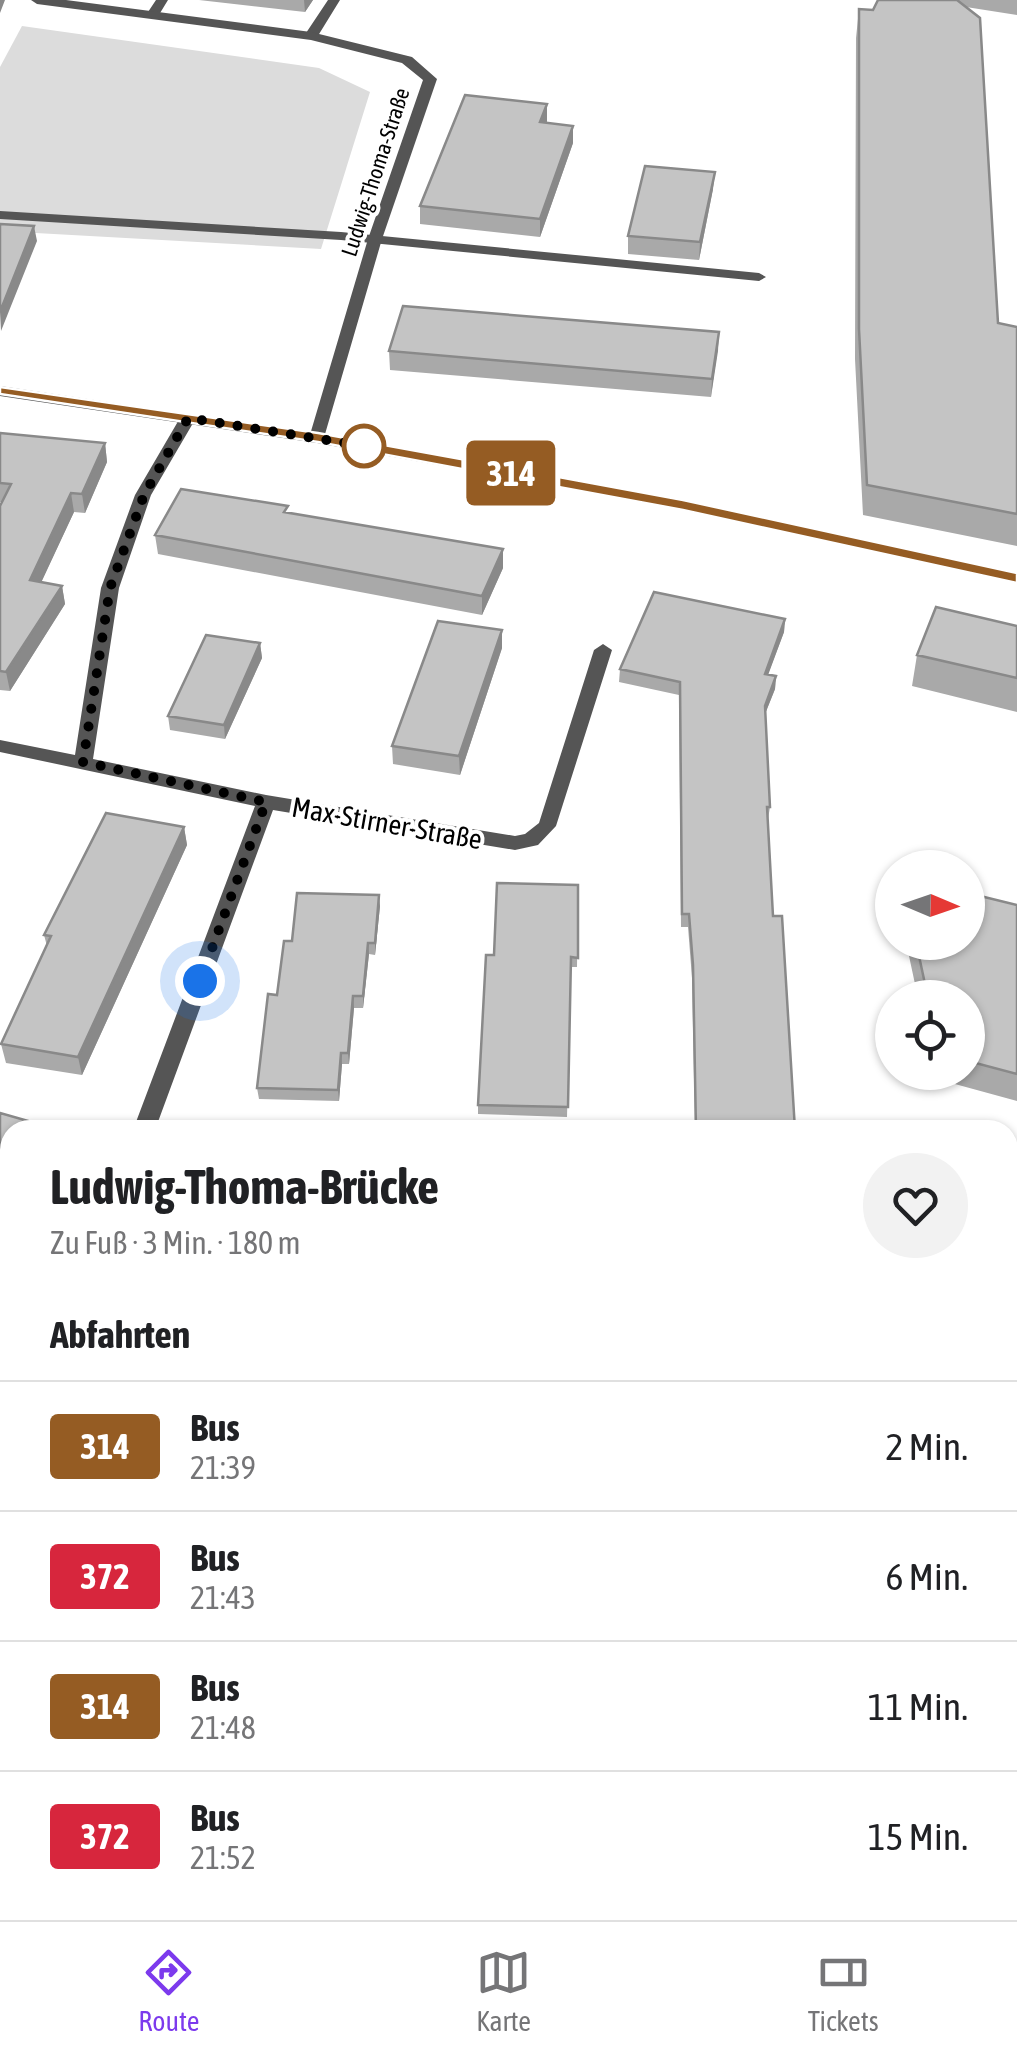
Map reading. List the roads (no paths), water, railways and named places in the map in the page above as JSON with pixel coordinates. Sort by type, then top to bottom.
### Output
[{"type":"street","name":"Ludwig-Thoma-Straße","points":[[37,0],[311,36],[407,60],[430,79],[375,239],[318,438]]},
{"type":"street","points":[[152,15],[162,0]]},
{"type":"street","points":[[311,36],[334,0]]},
{"type":"street","points":[[0,216],[375,239],[759,277]]},
{"type":"street","points":[[0,391],[318,438],[683,505],[1017,578]]},
{"type":"street","points":[[83,762],[110,588],[144,495],[188,418]]},
{"type":"street","name":"Max-Stirner-Straße","points":[[148,1120],[266,802],[496,842],[531,840],[547,826],[603,650]]},
{"type":"street","points":[[0,746],[266,802]]}]
